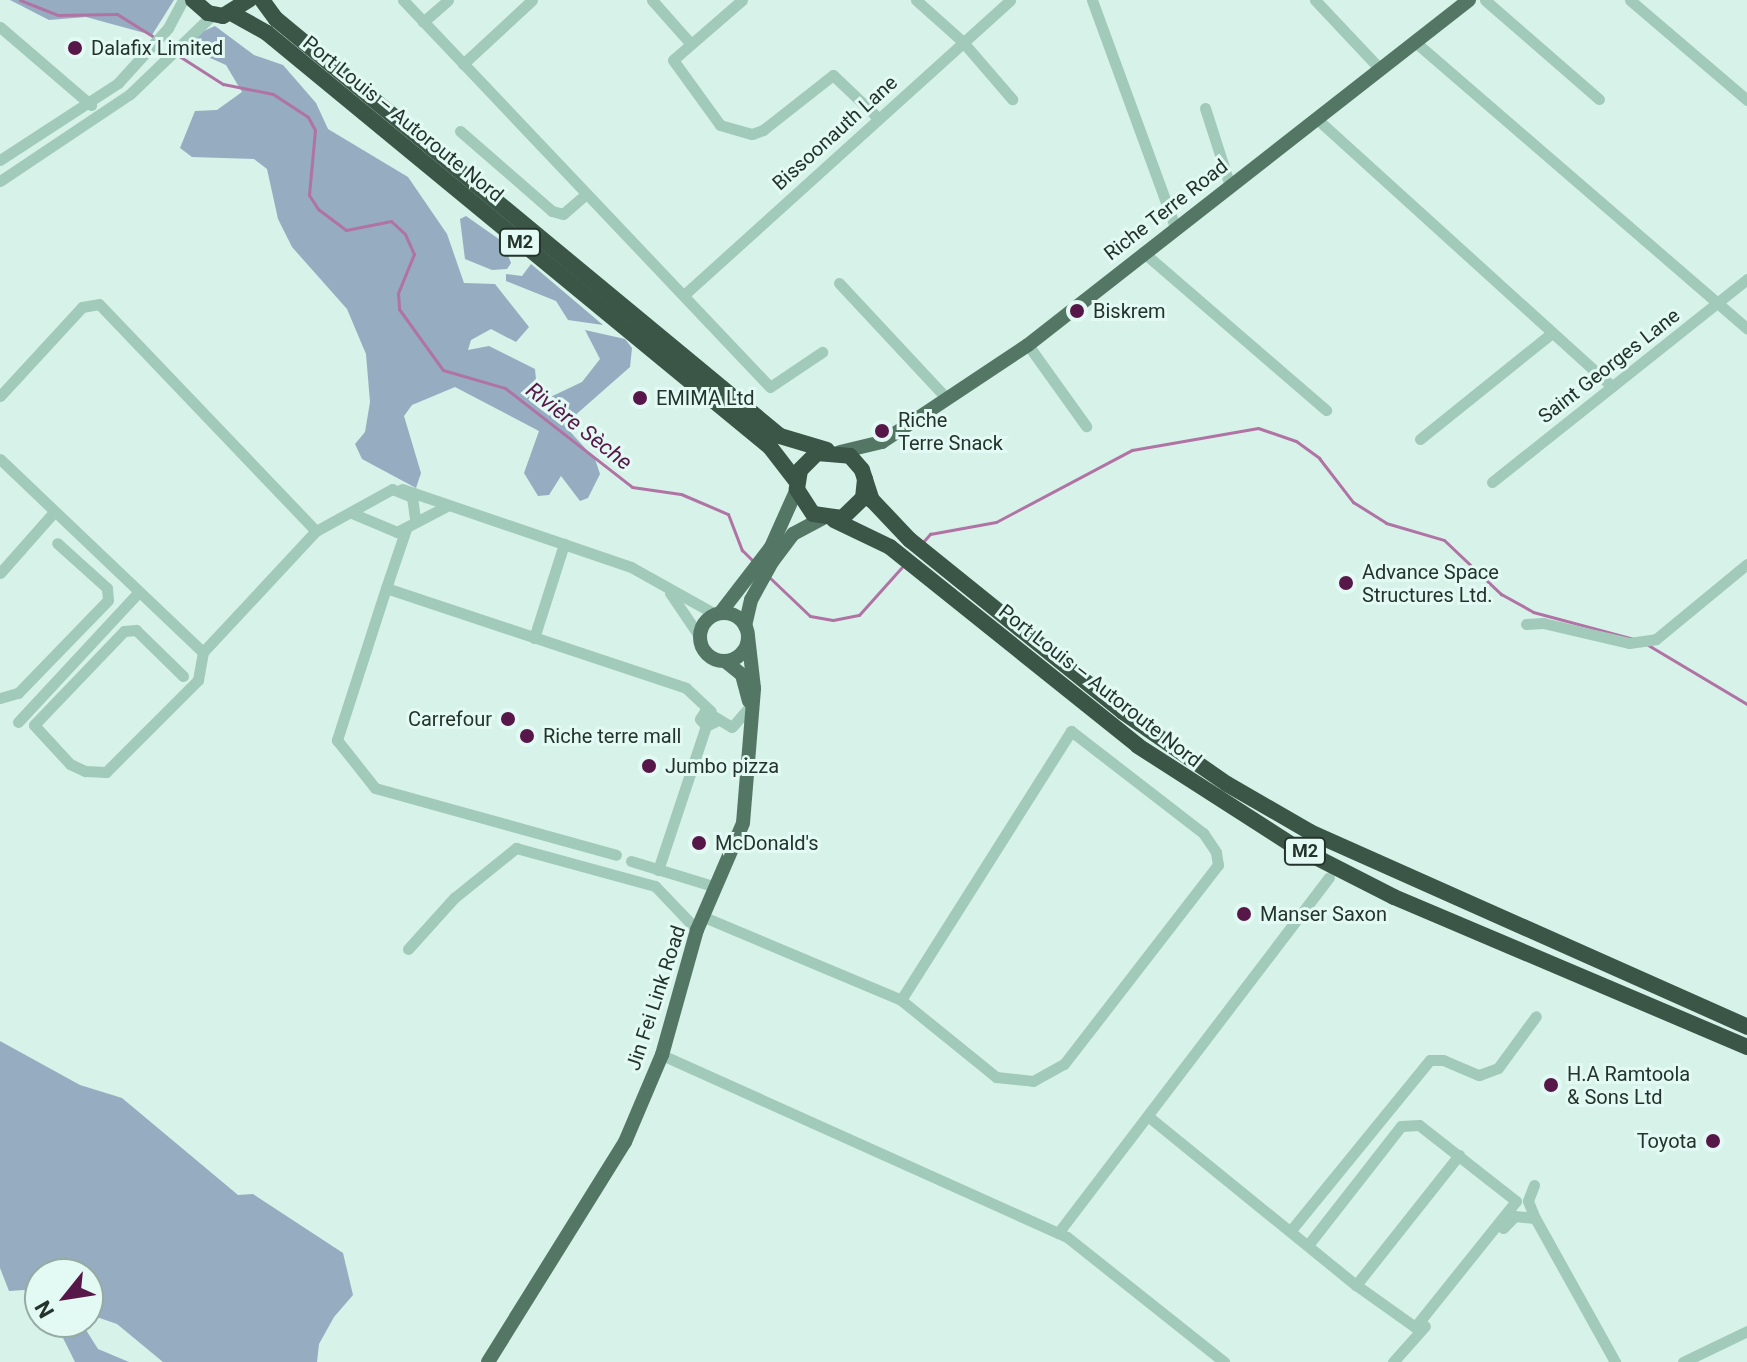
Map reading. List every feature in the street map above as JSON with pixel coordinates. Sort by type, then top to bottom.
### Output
[{"type":"highway","points":[[193,0],[212,15],[233,14],[249,0]]},
{"type":"highway","name":"Port Louis – Autoroute Nord","points":[[262,0],[276,19],[780,436],[834,451]]},
{"type":"highway","name":"Port Louis – Autoroute Nord","points":[[233,14],[267,33],[751,431],[797,486]]},
{"type":"highway","points":[[797,486],[807,460],[834,451]]},
{"type":"highway","name":"M2","points":[[834,451],[863,474]]},
{"type":"highway","points":[[828,519],[858,506],[863,474]]},
{"type":"highway","name":"Port Louis – Autoroute Nord","points":[[863,474],[872,500],[910,540],[920,559],[1138,746],[1268,830],[1394,897],[1747,1047]]},
{"type":"highway","name":"M2","points":[[797,486],[805,508],[828,519]]},
{"type":"highway","name":"Port Louis – Autoroute Nord","points":[[828,519],[870,533],[901,555],[920,559],[1161,741],[1310,832],[1747,1027]]},
{"type":"main road","name":"Riche Terre Road","points":[[882,442],[1028,345],[1469,0]]},
{"type":"main road","points":[[834,451],[882,442]]},
{"type":"main road","points":[[863,474],[882,442]]},
{"type":"main road","points":[[750,706],[742,675],[725,661],[705,651],[700,637],[706,620],[718,613],[771,547],[797,486]]},
{"type":"main road","points":[[725,661],[739,656],[747,631],[751,600],[772,562],[793,534],[828,519]]},
{"type":"main road","points":[[712,886],[739,819],[746,774],[754,658],[747,631],[718,613]]},
{"type":"main road","name":"Jin Fei Link Road","points":[[488,1362],[625,1142],[662,1055],[712,886]]},
{"type":"street","points":[[0,160],[91,105],[145,56],[183,0]]},
{"type":"street","points":[[403,0],[770,387],[822,352]]},
{"type":"street","points":[[423,22],[448,0]]},
{"type":"street","points":[[463,64],[532,0]]},
{"type":"street","points":[[652,0],[690,43]]},
{"type":"street","points":[[742,0],[673,60],[727,130],[763,130],[833,75],[878,118]]},
{"type":"street","points":[[916,0],[962,41],[1012,99]]},
{"type":"street","name":"Bissoonauth Lane","points":[[685,294],[1010,0]]},
{"type":"street","points":[[1092,0],[1175,227]]},
{"type":"street","points":[[1315,0],[1380,69]]},
{"type":"street","points":[[1485,0],[1599,99]]},
{"type":"street","points":[[1630,0],[1747,100]]},
{"type":"street","points":[[0,181],[120,102],[212,15]]},
{"type":"street","points":[[0,27],[91,105]]},
{"type":"street","points":[[1414,41],[1747,328]]},
{"type":"street","points":[[1205,108],[1230,186]]},
{"type":"street","points":[[1317,119],[1611,386]]},
{"type":"street","points":[[460,131],[552,211],[563,214],[586,194]]},
{"type":"street","points":[[1143,252],[1326,410]]},
{"type":"street","name":"Saint Georges Lane","points":[[1492,482],[1747,279]]},
{"type":"street","points":[[839,283],[947,399]]},
{"type":"street","points":[[0,396],[82,307],[99,304],[316,531]]},
{"type":"street","points":[[1420,439],[1552,333]]},
{"type":"street","points":[[1028,345],[1086,426]]},
{"type":"street","points":[[0,459],[203,652]]},
{"type":"street","points":[[183,676],[136,630],[124,631],[34,725],[70,764],[85,771],[106,772],[198,680],[203,652],[316,531],[375,502],[385,491],[399,489],[427,494],[447,506],[631,567],[669,592],[718,613]]},
{"type":"street","points":[[399,489],[416,504],[415,519]]},
{"type":"street","points":[[375,502],[373,514],[384,530],[394,557]]},
{"type":"street","points":[[447,506],[415,519],[406,529],[394,557],[337,740],[375,788],[616,855]]},
{"type":"street","points":[[0,573],[54,512]]},
{"type":"street","points":[[354,514],[384,530],[406,529]]},
{"type":"street","points":[[0,698],[18,693],[108,600],[107,588],[57,543]]},
{"type":"street","points":[[534,638],[564,544]]},
{"type":"street","points":[[1526,624],[1543,623],[1629,643],[1656,639],[1747,564]]},
{"type":"street","points":[[386,588],[694,693],[709,718],[732,727],[750,706]]},
{"type":"street","points":[[669,592],[700,637]]},
{"type":"street","points":[[18,722],[138,593]]},
{"type":"street","points":[[658,870],[709,718]]},
{"type":"street","points":[[408,949],[454,898],[516,848],[655,886],[701,924],[901,1000],[996,1077],[1033,1081],[1064,1064],[1218,865],[1216,852],[1203,833],[1071,731],[901,1000]]},
{"type":"street","points":[[631,861],[712,886]]},
{"type":"street","points":[[1058,1233],[1329,877]]},
{"type":"street","points":[[1292,1229],[1430,1060],[1443,1060],[1479,1075],[1498,1068],[1536,1016]]},
{"type":"street","points":[[662,1055],[1058,1233],[1224,1362]]},
{"type":"street","points":[[1149,1117],[1292,1229],[1308,1245],[1356,1285],[1415,1327],[1516,1201],[1419,1125],[1401,1126],[1308,1245]]},
{"type":"street","points":[[1356,1285],[1459,1155]]},
{"type":"street","points":[[1534,1185],[1528,1201],[1535,1218],[1615,1362]]},
{"type":"street","points":[[1393,1362],[1509,1220],[1522,1214],[1535,1218]]},
{"type":"street","points":[[1683,1362],[1747,1331]]},
{"type":"shaded area","points":[[10,0],[174,0],[152,35],[86,17],[49,20]]},
{"type":"shaded area","points":[[215,26],[254,55],[283,65],[316,103],[328,129],[408,177],[447,234],[464,283],[495,284],[529,327],[516,342],[491,329],[471,340],[468,350],[489,346],[535,369],[537,391],[544,400],[582,382],[600,359],[585,330],[625,339],[632,348],[630,367],[564,425],[595,459],[600,474],[588,498],[580,501],[561,476],[549,495],[538,496],[524,473],[539,431],[455,387],[412,405],[404,416],[421,473],[416,488],[362,459],[355,444],[365,432],[370,402],[366,354],[347,309],[292,247],[278,219],[267,169],[254,159],[192,157],[180,148],[195,111],[217,110],[242,92],[226,65],[190,49],[195,35]]},
{"type":"shaded area","points":[[466,216],[503,242],[511,263],[507,269],[492,270],[465,259],[460,219]]},
{"type":"shaded area","points":[[531,264],[603,325],[568,320],[556,301],[506,281],[506,274],[522,276]]},
{"type":"shaded area","points":[[0,1041],[80,1085],[122,1098],[238,1195],[253,1194],[343,1253],[353,1295],[334,1317],[319,1344],[317,1362],[163,1362],[117,1324],[104,1320],[104,1258],[24,1258],[24,1290],[9,1291],[0,1268]]},
{"type":"shaded area","points":[[63,1338],[91,1338],[98,1349],[129,1362],[75,1362]]},
{"type":"waterway","name":"Rivière Sèche","points":[[20,0],[58,15],[117,14],[154,37]]},
{"type":"waterway","name":"Rivière Sèche","points":[[176,54],[223,84],[273,94],[308,117],[315,130],[309,195],[318,209],[346,230],[391,221],[405,234],[414,254],[398,293],[399,309],[443,370],[505,388],[632,487],[681,494],[728,514],[742,550],[754,562]]},
{"type":"waterway","name":"Rivière Sèche","points":[[923,542],[930,534],[996,522],[1132,450],[1258,428],[1296,441],[1319,458],[1353,502],[1386,523],[1444,540],[1501,594],[1533,612],[1634,639]]},
{"type":"waterway","name":"Rivière Sèche","points":[[768,576],[810,616],[833,620],[859,615],[902,567]]},
{"type":"waterway","name":"Rivière Sèche","points":[[1648,645],[1747,704]]},
{"type":"place","name":"Dalafix Limited","points":[[75,48]]},
{"type":"place","name":"Biskrem","points":[[1077,311]]},
{"type":"place","name":"EMIMA Ltd","points":[[640,398]]},
{"type":"place","name":"Riche Terre Snack","points":[[882,431]]},
{"type":"place","name":"Advance Space Structures Ltd.","points":[[1346,583]]},
{"type":"place","name":"Carrefour","points":[[508,719]]},
{"type":"place","name":"Riche terre mall","points":[[527,736]]},
{"type":"place","name":"Jumbo pizza","points":[[649,766]]},
{"type":"place","name":"McDonald's","points":[[699,843]]},
{"type":"place","name":"Manser Saxon","points":[[1244,914]]},
{"type":"place","name":"H.A Ramtoola & Sons Ltd","points":[[1551,1085]]},
{"type":"place","name":"Toyota","points":[[1713,1141]]}]
